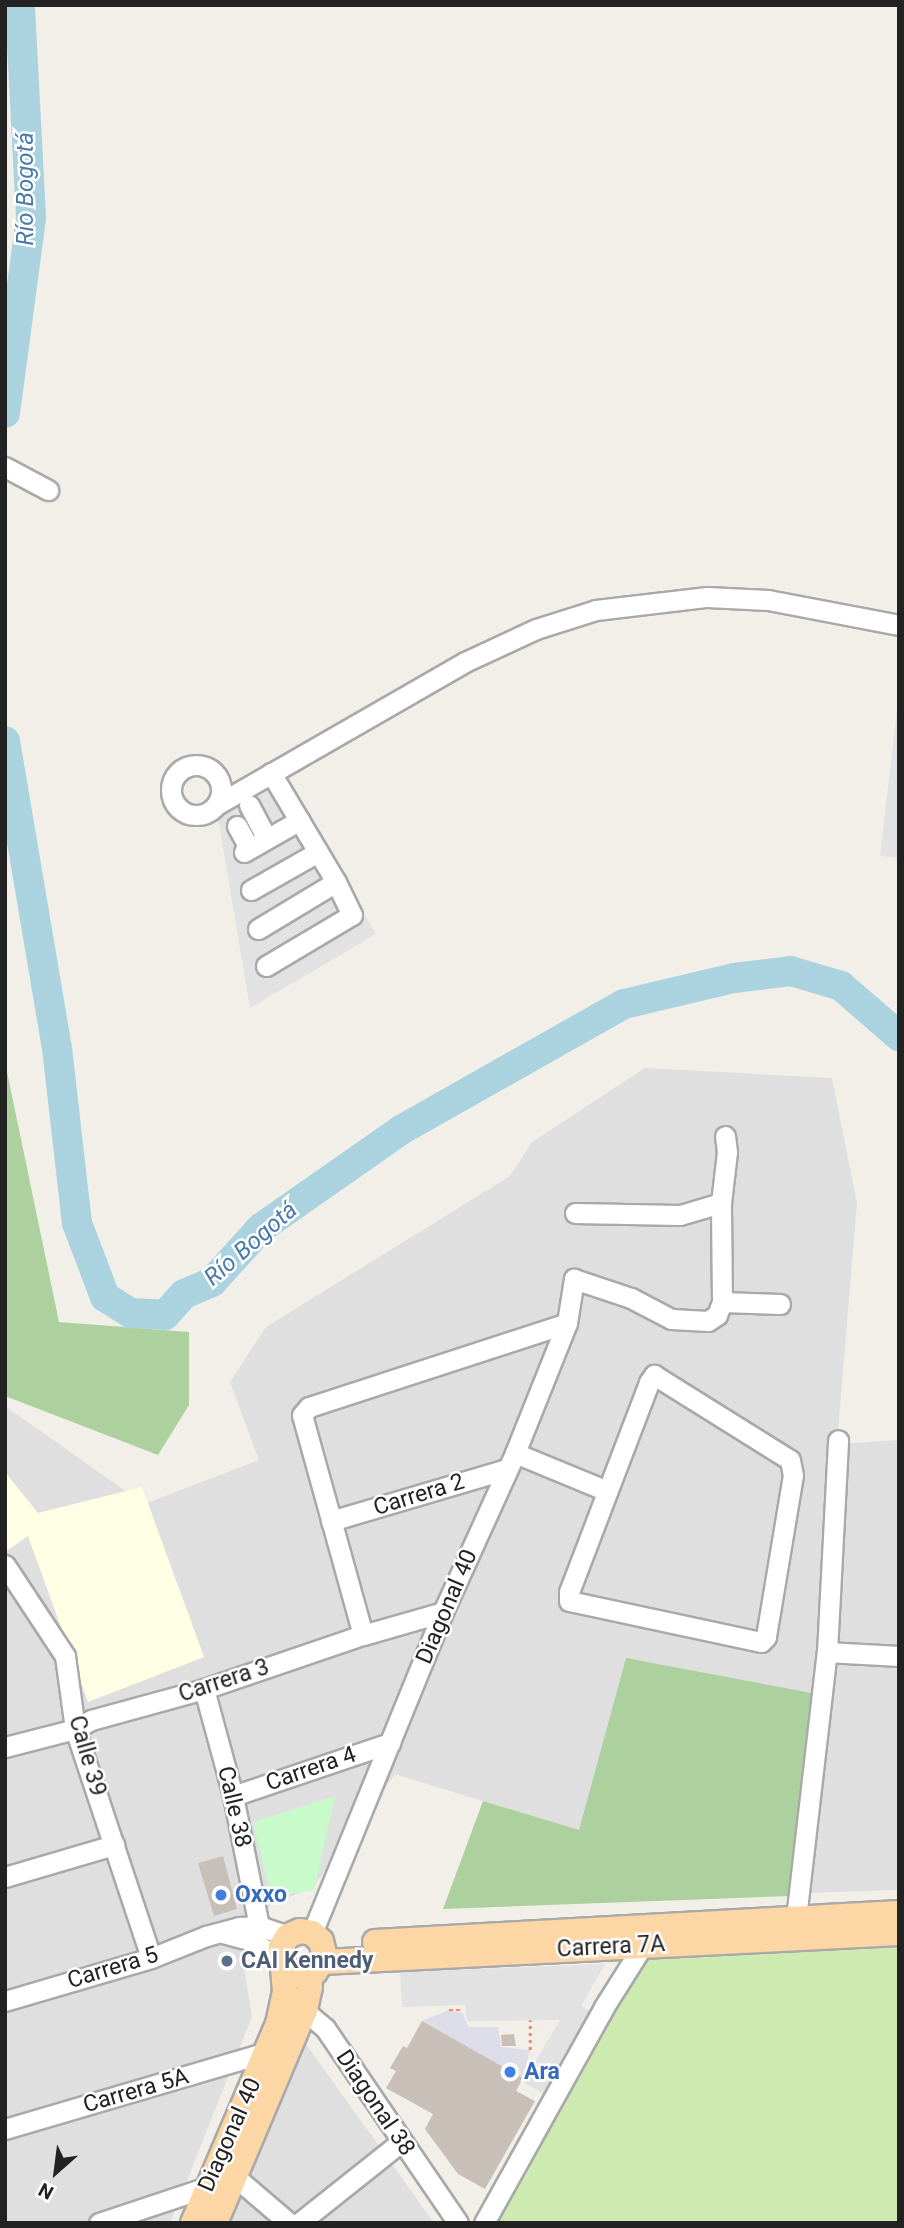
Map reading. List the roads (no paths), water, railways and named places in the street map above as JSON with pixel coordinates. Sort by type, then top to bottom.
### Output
[{"type":"main road","name":"Carrera 7A","points":[[311,1950],[899,1913]]},
{"type":"main road","name":"Carrera 7A","points":[[311,1950],[643,1945],[899,1933]]},
{"type":"main road","points":[[282,1963],[295,1975],[311,1950]]},
{"type":"main road","name":"Diagonal 40","points":[[215,2223],[304,2010],[310,1987],[311,1950]]},
{"type":"main road","name":"Diagonal 40","points":[[192,2223],[281,2017],[285,1991],[282,1963]]},
{"type":"street","points":[[5,467],[48,490]]},
{"type":"street","points":[[218,804],[464,662],[536,629],[596,610],[650,601],[719,597],[768,600],[899,625]]},
{"type":"street","points":[[265,966],[349,919],[352,910],[271,773]]},
{"type":"street","points":[[249,805],[267,838]]},
{"type":"street","points":[[237,826],[246,850],[300,820]]},
{"type":"street","points":[[251,890],[318,852]]},
{"type":"street","points":[[258,929],[336,882]]},
{"type":"street","points":[[726,1136],[727,1152],[721,1203],[722,1302],[780,1304]]},
{"type":"street","points":[[575,1213],[680,1214],[721,1203]]},
{"type":"street","name":"Diagonal 40","points":[[311,1950],[443,1612],[567,1323],[574,1279],[631,1298],[671,1319],[708,1321],[717,1315],[722,1302]]},
{"type":"street","points":[[363,1635],[302,1415],[309,1407],[567,1323]]},
{"type":"street","points":[[654,1375],[790,1460],[793,1475],[766,1637],[761,1642],[752,1641],[569,1601],[569,1592],[607,1492],[654,1375]]},
{"type":"street","points":[[796,1918],[827,1652],[838,1440]]},
{"type":"street","points":[[510,1461],[607,1492]]},
{"type":"street","name":"Carrera 2","points":[[331,1521],[510,1461]]},
{"type":"street","name":"Calle 39","points":[[5,1564],[65,1656],[75,1729],[151,1958]]},
{"type":"street","name":"Carrera 3","points":[[5,1747],[75,1729],[91,1720],[204,1689],[363,1635],[443,1612]]},
{"type":"street","points":[[827,1652],[899,1656]]},
{"type":"street","name":"Calle 38","points":[[204,1689],[233,1796],[258,1926]]},
{"type":"street","name":"Carrera 4","points":[[233,1796],[390,1743]]},
{"type":"street","points":[[5,1877],[114,1845]]},
{"type":"street","name":"Carrera 5","points":[[5,2001],[151,1958],[219,1932],[258,1926],[311,1950]]},
{"type":"street","points":[[219,1932],[253,1941],[282,1963]]},
{"type":"street","points":[[484,2223],[604,2007],[643,1945]]},
{"type":"street","name":"Diagonal 38","points":[[285,1991],[324,2028],[458,2223]]},
{"type":"street","name":"Carrera 5A","points":[[5,2129],[266,2052]]},
{"type":"street","points":[[313,2219],[401,2142]]},
{"type":"street","points":[[234,2176],[289,2223]]},
{"type":"street","points":[[99,2223],[207,2187]]},
{"type":"waterway","name":"Río Bogotá","points":[[5,413],[31,217],[20,5]]},
{"type":"waterway","name":"Río Bogotá","points":[[5,741],[57,1048],[77,1223],[105,1297],[131,1313],[165,1315],[184,1294],[212,1282],[261,1228],[401,1130],[624,1004],[734,978],[791,971],[841,986],[899,1036]]},
{"type":"place","name":"Oxxo","points":[[221,1895]]},
{"type":"place","name":"CAI Kennedy","points":[[227,1961]]},
{"type":"place","name":"Ara","points":[[510,2072]]}]
